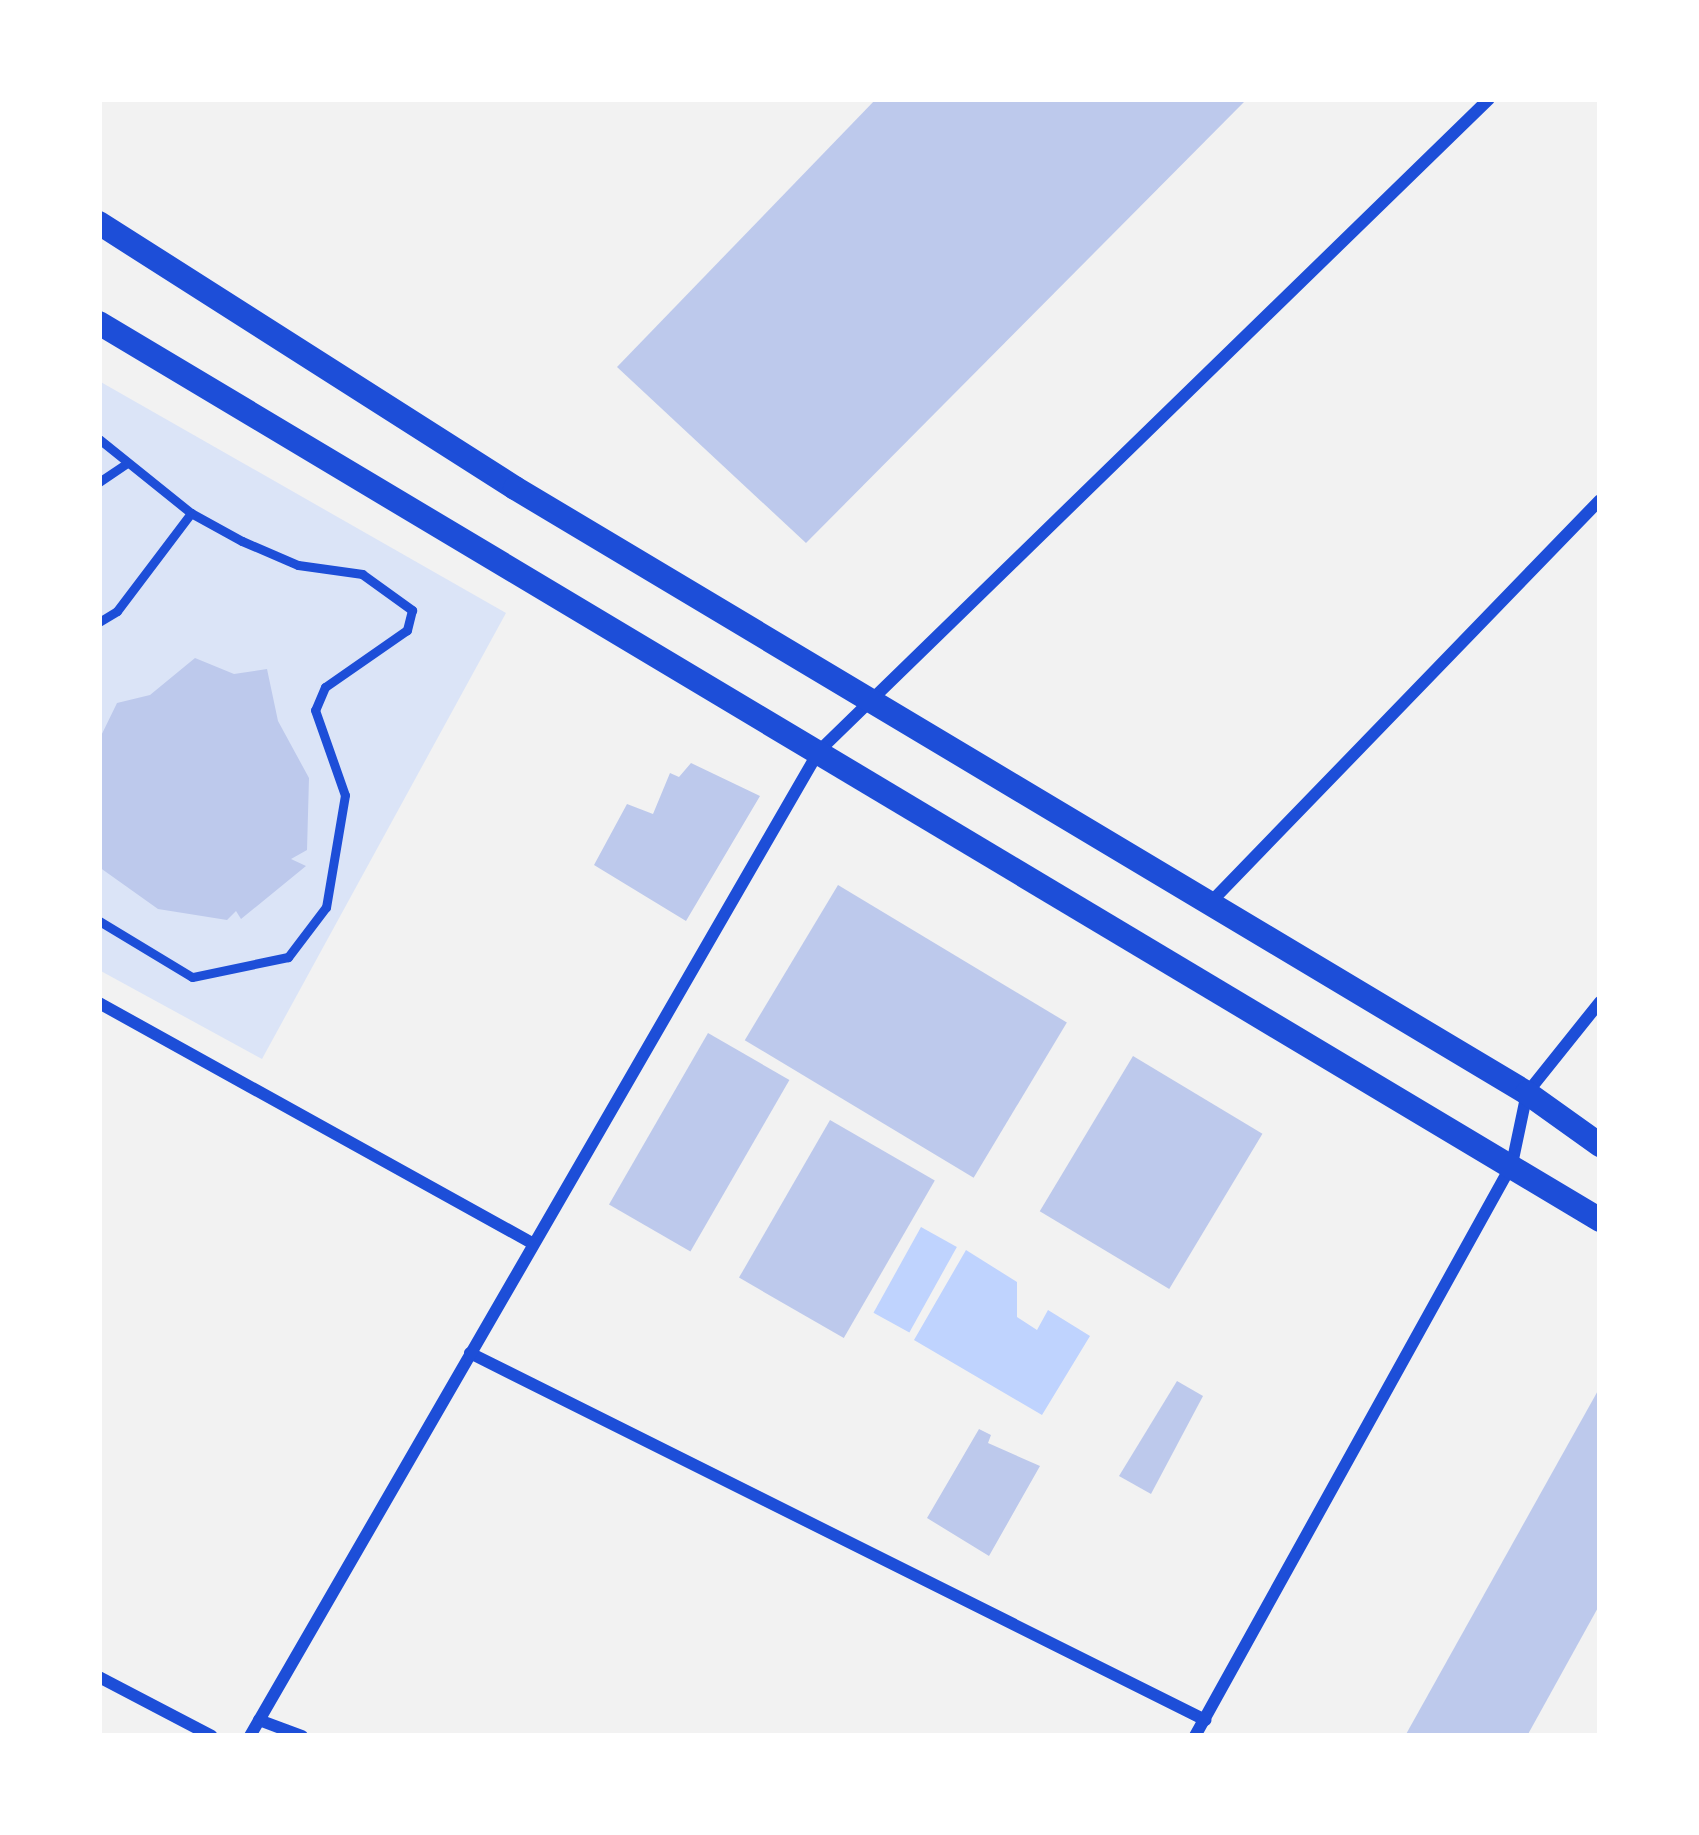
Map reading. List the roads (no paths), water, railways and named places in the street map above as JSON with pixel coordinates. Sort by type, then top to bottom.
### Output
[{"type":"main road","points":[[99,223],[515,488],[1527,1093],[1600,1145]]},
{"type":"main road","points":[[99,323],[478,557],[819,751],[1600,1220]]},
{"type":"street","points":[[250,1736],[819,751],[876,702],[1489,99]]},
{"type":"street","points":[[1209,904],[1600,500]]},
{"type":"street","points":[[1196,1736],[1512,1164],[1527,1093],[1600,1002]]},
{"type":"street","points":[[99,1003],[532,1244]]},
{"type":"street","points":[[470,1353],[1204,1720]]},
{"type":"street","points":[[99,1677],[212,1736]]},
{"type":"street","points":[[259,1720],[302,1736]]},
{"type":"lane","points":[[99,439],[191,513],[298,565],[362,574],[412,610],[407,630],[326,687],[315,710],[345,795],[326,907],[288,957],[192,976],[99,921]]},
{"type":"lane","points":[[99,482],[127,464]]},
{"type":"lane","points":[[99,622],[117,611],[191,513]]},
{"type":"water","points":[[921,1227],[957,1247],[909,1333],[873,1313]]},
{"type":"water","points":[[966,1250],[1017,1282],[1017,1317],[1037,1330],[1048,1310],[1090,1336],[1042,1415],[914,1340]]}]
